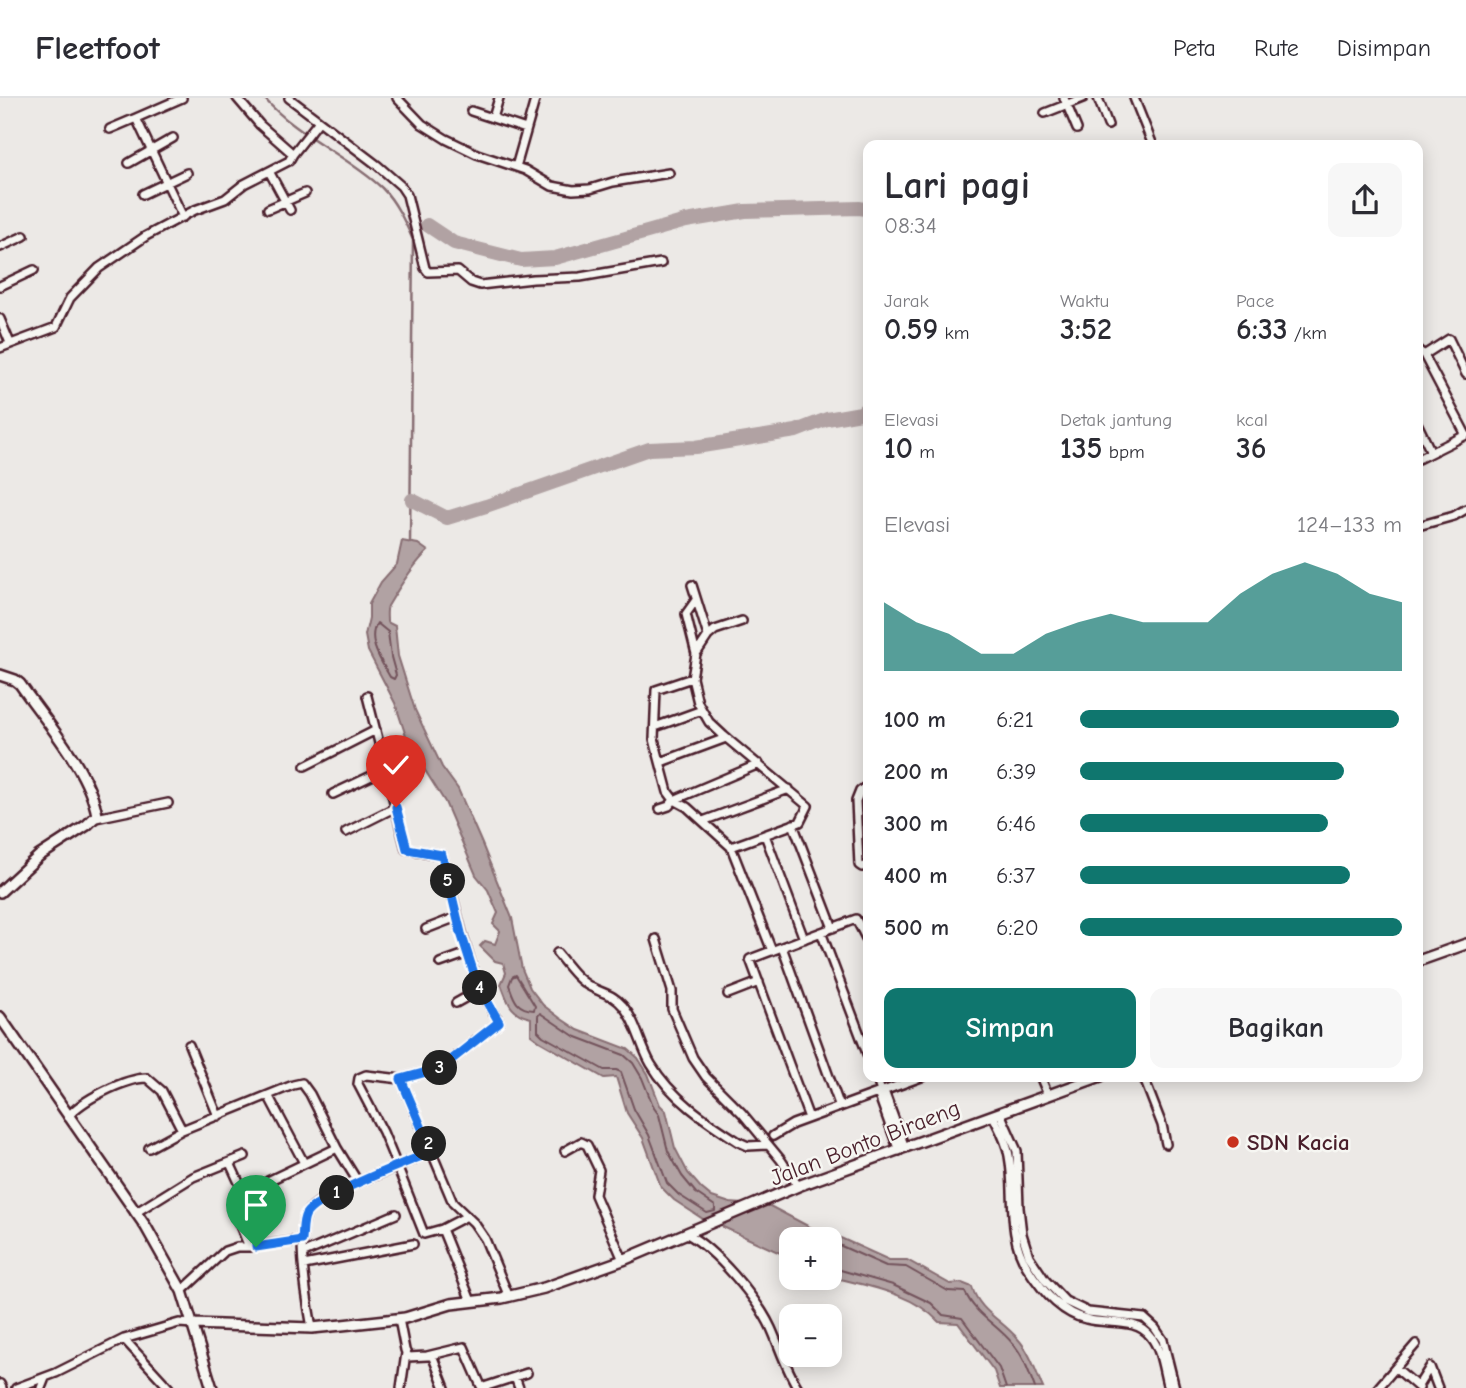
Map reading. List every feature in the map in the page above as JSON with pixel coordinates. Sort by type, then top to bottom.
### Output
[{"type":"street","points":[[237,98],[260,125],[294,152]]},
{"type":"street","points":[[289,98],[316,124],[377,164],[405,191],[428,272],[458,271],[471,282],[480,285],[580,277],[660,263]]},
{"type":"street","points":[[397,98],[422,124],[446,139],[477,154],[516,167],[552,186],[573,190],[669,173]]},
{"type":"street","points":[[493,118],[499,98]]},
{"type":"street","points":[[1045,113],[1065,102],[1083,98]]},
{"type":"street","points":[[1098,98],[1108,125]]},
{"type":"street","points":[[1133,98],[1151,140]]},
{"type":"street","points":[[110,129],[178,99]]},
{"type":"street","points":[[516,167],[535,100]]},
{"type":"street","points":[[1065,102],[1077,129]]},
{"type":"street","points":[[471,111],[527,130]]},
{"type":"street","points":[[136,118],[183,217]]},
{"type":"street","points":[[0,348],[55,327],[70,298],[99,268],[146,236],[225,198],[244,184],[289,161],[316,124]]},
{"type":"street","points":[[130,163],[173,138]]},
{"type":"street","points":[[143,194],[187,173]]},
{"type":"street","points":[[270,173],[290,210]]},
{"type":"street","points":[[268,208],[305,193]]},
{"type":"street","points":[[0,247],[24,236]]},
{"type":"street","points":[[0,286],[34,270]]},
{"type":"street","points":[[0,319],[10,343]]},
{"type":"street","points":[[1423,351],[1449,339],[1466,374]]},
{"type":"street","points":[[1423,356],[1466,435],[1423,456]]},
{"type":"street","points":[[1423,435],[1432,452]]},
{"type":"street","points":[[1423,525],[1454,516],[1466,509]]},
{"type":"street","points":[[692,585],[708,636]]},
{"type":"street","points":[[696,600],[686,614],[696,654],[692,678],[702,710],[709,722],[726,738],[808,806],[800,822],[731,848]]},
{"type":"street","points":[[696,654],[715,630],[742,621]]},
{"type":"street","points":[[0,675],[20,684],[73,762],[95,807],[96,818]]},
{"type":"street","points":[[692,678],[656,691],[654,740],[668,792],[674,800],[704,821],[731,848],[772,951]]},
{"type":"street","points":[[367,696],[407,849],[442,855],[468,953],[481,989],[499,1022],[441,1068],[401,1079],[366,1075],[358,1081],[391,1149],[424,1234],[442,1229],[467,1216]]},
{"type":"street","points":[[654,727],[702,710]]},
{"type":"street","points":[[305,766],[376,730]]},
{"type":"street","points":[[662,762],[726,738]]},
{"type":"street","points":[[660,809],[669,806],[674,800],[760,764]]},
{"type":"street","points":[[333,794],[386,769]]},
{"type":"street","points":[[704,821],[789,789]]},
{"type":"street","points":[[863,789],[856,801],[859,865],[863,867]]},
{"type":"street","points":[[0,892],[39,856],[96,818],[168,803]]},
{"type":"street","points":[[346,832],[396,807]]},
{"type":"street","points":[[793,824],[833,928]]},
{"type":"street","points":[[765,835],[804,939]]},
{"type":"street","points":[[426,929],[457,917]]},
{"type":"street","points":[[809,1118],[750,959],[856,919],[863,932]]},
{"type":"street","points":[[821,932],[863,1043]]},
{"type":"street","points":[[656,939],[672,991],[672,1009],[693,1058],[706,1077],[743,1113],[798,1186]]},
{"type":"street","points":[[1423,959],[1466,944]]},
{"type":"street","points":[[782,947],[840,1107]]},
{"type":"street","points":[[440,964],[468,953]]},
{"type":"street","points":[[557,953],[584,982],[611,994],[623,1006],[635,1025],[649,1061],[675,1095],[739,1142],[748,1146],[767,1145]]},
{"type":"street","points":[[728,994],[759,982]]},
{"type":"street","points":[[456,1003],[481,989]]},
{"type":"street","points":[[0,1017],[156,1244],[182,1291],[212,1388]]},
{"type":"street","points":[[189,1045],[218,1116]]},
{"type":"street","points":[[68,1117],[88,1100],[141,1078],[152,1080],[162,1091],[182,1130]]},
{"type":"street","points":[[401,1079],[453,1203],[485,1239],[509,1297]]},
{"type":"street","points":[[878,1082],[902,1149]]},
{"type":"street","points":[[773,1136],[809,1118],[908,1082]]},
{"type":"street","points":[[1043,1082],[1048,1095]]},
{"type":"street","name":"Jalan Bonto Biraeng","points":[[193,1324],[312,1328],[399,1319],[441,1306],[509,1297],[576,1278],[762,1204],[798,1186],[1084,1082]]},
{"type":"street","points":[[1145,1082],[1162,1125],[1166,1144]]},
{"type":"street","points":[[149,1148],[182,1130],[268,1095],[293,1085],[305,1085],[337,1148],[358,1182]]},
{"type":"street","points":[[268,1095],[304,1163]]},
{"type":"street","points":[[997,1114],[1009,1155],[1017,1246],[1026,1265],[1041,1287],[1069,1312],[1085,1319],[1137,1325],[1146,1330],[1159,1354],[1168,1388]]},
{"type":"street","points":[[997,1114],[1017,1151],[1019,1208],[1029,1256],[1045,1280],[1065,1301],[1088,1312],[1144,1318],[1163,1340],[1175,1388]]},
{"type":"street","points":[[565,1151],[581,1142],[588,1148],[600,1173],[595,1195],[623,1260]]},
{"type":"street","points":[[249,1247],[233,1209],[261,1192],[268,1181],[337,1148]]},
{"type":"street","points":[[312,1328],[302,1240],[308,1211],[358,1182],[432,1152]]},
{"type":"street","points":[[135,1213],[192,1177],[245,1156]]},
{"type":"street","points":[[230,1163],[247,1200]]},
{"type":"street","points":[[304,1253],[396,1214]]},
{"type":"street","points":[[442,1229],[471,1301]]},
{"type":"street","points":[[687,1234],[710,1251],[756,1302],[798,1388]]},
{"type":"street","points":[[182,1291],[225,1251],[237,1247],[302,1240]]},
{"type":"street","points":[[304,1265],[413,1244]]},
{"type":"street","points":[[399,1319],[406,1353],[401,1388]]},
{"type":"street","points":[[16,1388],[45,1378],[124,1339],[179,1323],[193,1324]]},
{"type":"street","points":[[124,1339],[169,1388]]},
{"type":"street","points":[[1378,1388],[1416,1344]]},
{"type":"street","points":[[406,1353],[409,1357],[465,1348],[482,1387],[527,1373]]},
{"type":"street","points":[[432,1354],[445,1388]]},
{"type":"street","points":[[1396,1368],[1418,1387],[1430,1367],[1438,1388]]},
{"type":"street","points":[[403,1375],[408,1388]]},
{"type":"street","points":[[515,1377],[519,1388]]},
{"type":"street","points":[[41,1388],[45,1378]]},
{"type":"water","points":[[402,541],[418,544],[428,551],[388,606],[387,622],[395,626],[398,656],[415,710],[442,767],[458,789],[512,918],[522,969],[530,988],[543,1005],[578,1030],[628,1049],[638,1058],[648,1074],[660,1105],[666,1111],[675,1148],[688,1173],[701,1188],[712,1197],[730,1203],[770,1206],[810,1227],[779,1227],[779,1253],[723,1227],[721,1222],[706,1221],[674,1200],[661,1187],[643,1138],[627,1113],[616,1077],[604,1078],[539,1041],[531,1035],[531,1018],[518,1014],[511,1006],[501,984],[506,973],[503,963],[495,961],[480,946],[485,941],[495,944],[500,931],[493,924],[498,913],[488,890],[476,875],[445,802],[409,745],[395,703],[368,651],[365,635],[369,604],[381,582],[397,564]]},
{"type":"water","points":[[842,1239],[889,1260],[907,1260],[950,1284],[962,1283],[972,1287],[985,1309],[1022,1344],[1043,1388],[1000,1388],[994,1371],[958,1323],[939,1322],[917,1305],[878,1288],[842,1279]]},
{"type":"waterway","points":[[264,98],[291,123],[382,188],[396,206],[413,240],[410,543]]},
{"type":"waterway","points":[[427,225],[454,243],[521,260],[555,258],[686,221],[745,211],[863,209]]},
{"type":"waterway","points":[[412,500],[447,518],[649,449],[696,447],[796,431],[827,419],[863,411]]},
{"type":"place","name":"SDN Kacia","points":[[1233,1142]]},
{"type":"route","points":[[256,1247],[302,1240],[305,1216],[316,1205],[358,1182],[432,1152],[401,1079],[441,1068],[499,1022],[477,983],[461,933],[442,855],[407,849],[396,807]]}]
